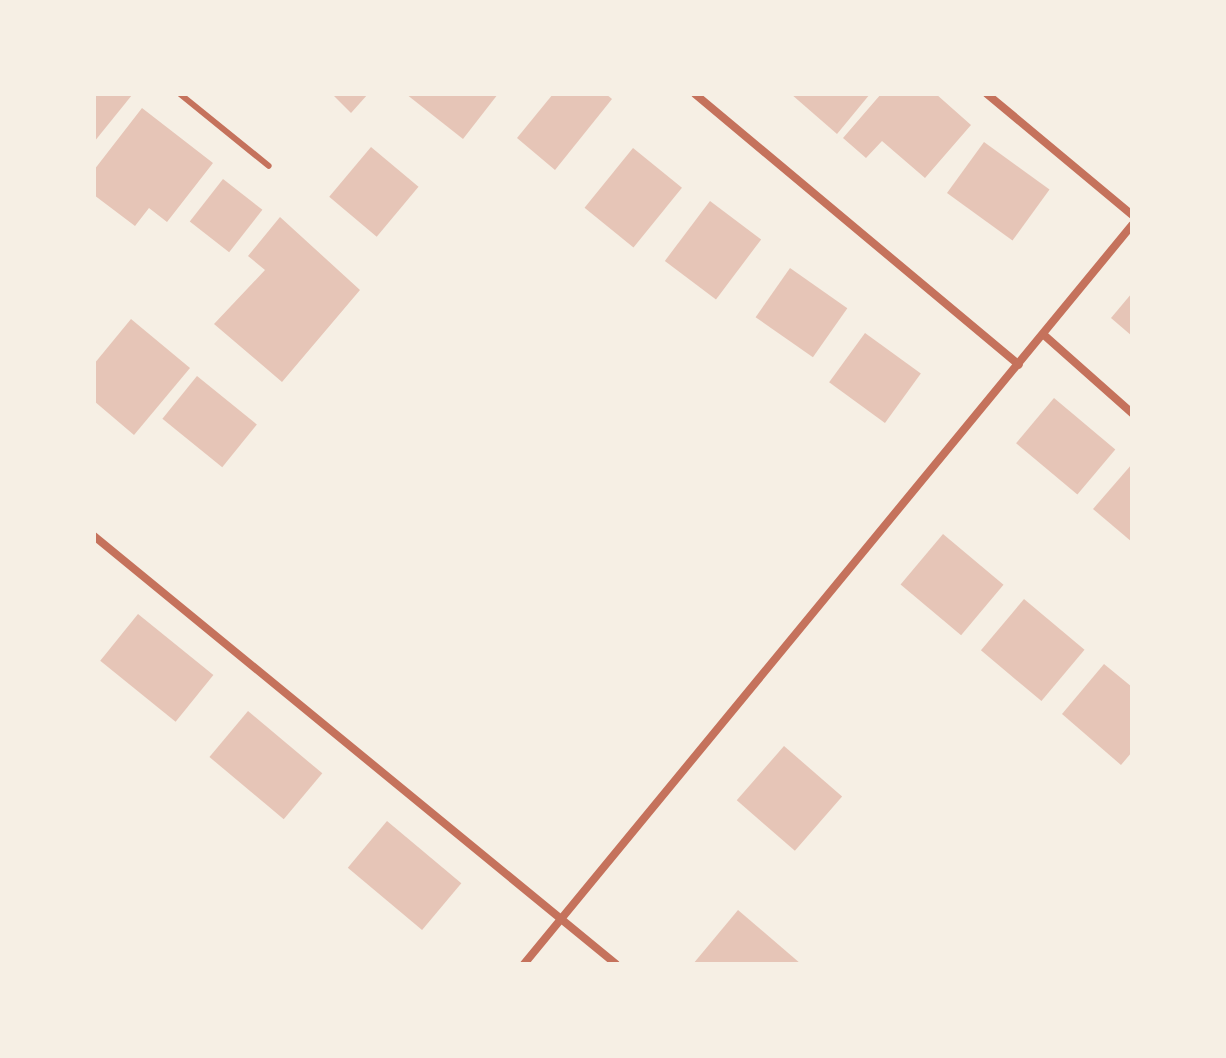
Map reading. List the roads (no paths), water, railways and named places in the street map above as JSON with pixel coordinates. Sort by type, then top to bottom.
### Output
[{"type":"street","points":[[695,94],[1019,365]]},
{"type":"street","points":[[987,94],[1132,215]]},
{"type":"street","points":[[524,964],[1132,225]]},
{"type":"street","points":[[1044,335],[1132,413]]},
{"type":"street","points":[[94,536],[616,964]]},
{"type":"lane","points":[[180,94],[269,166]]}]
